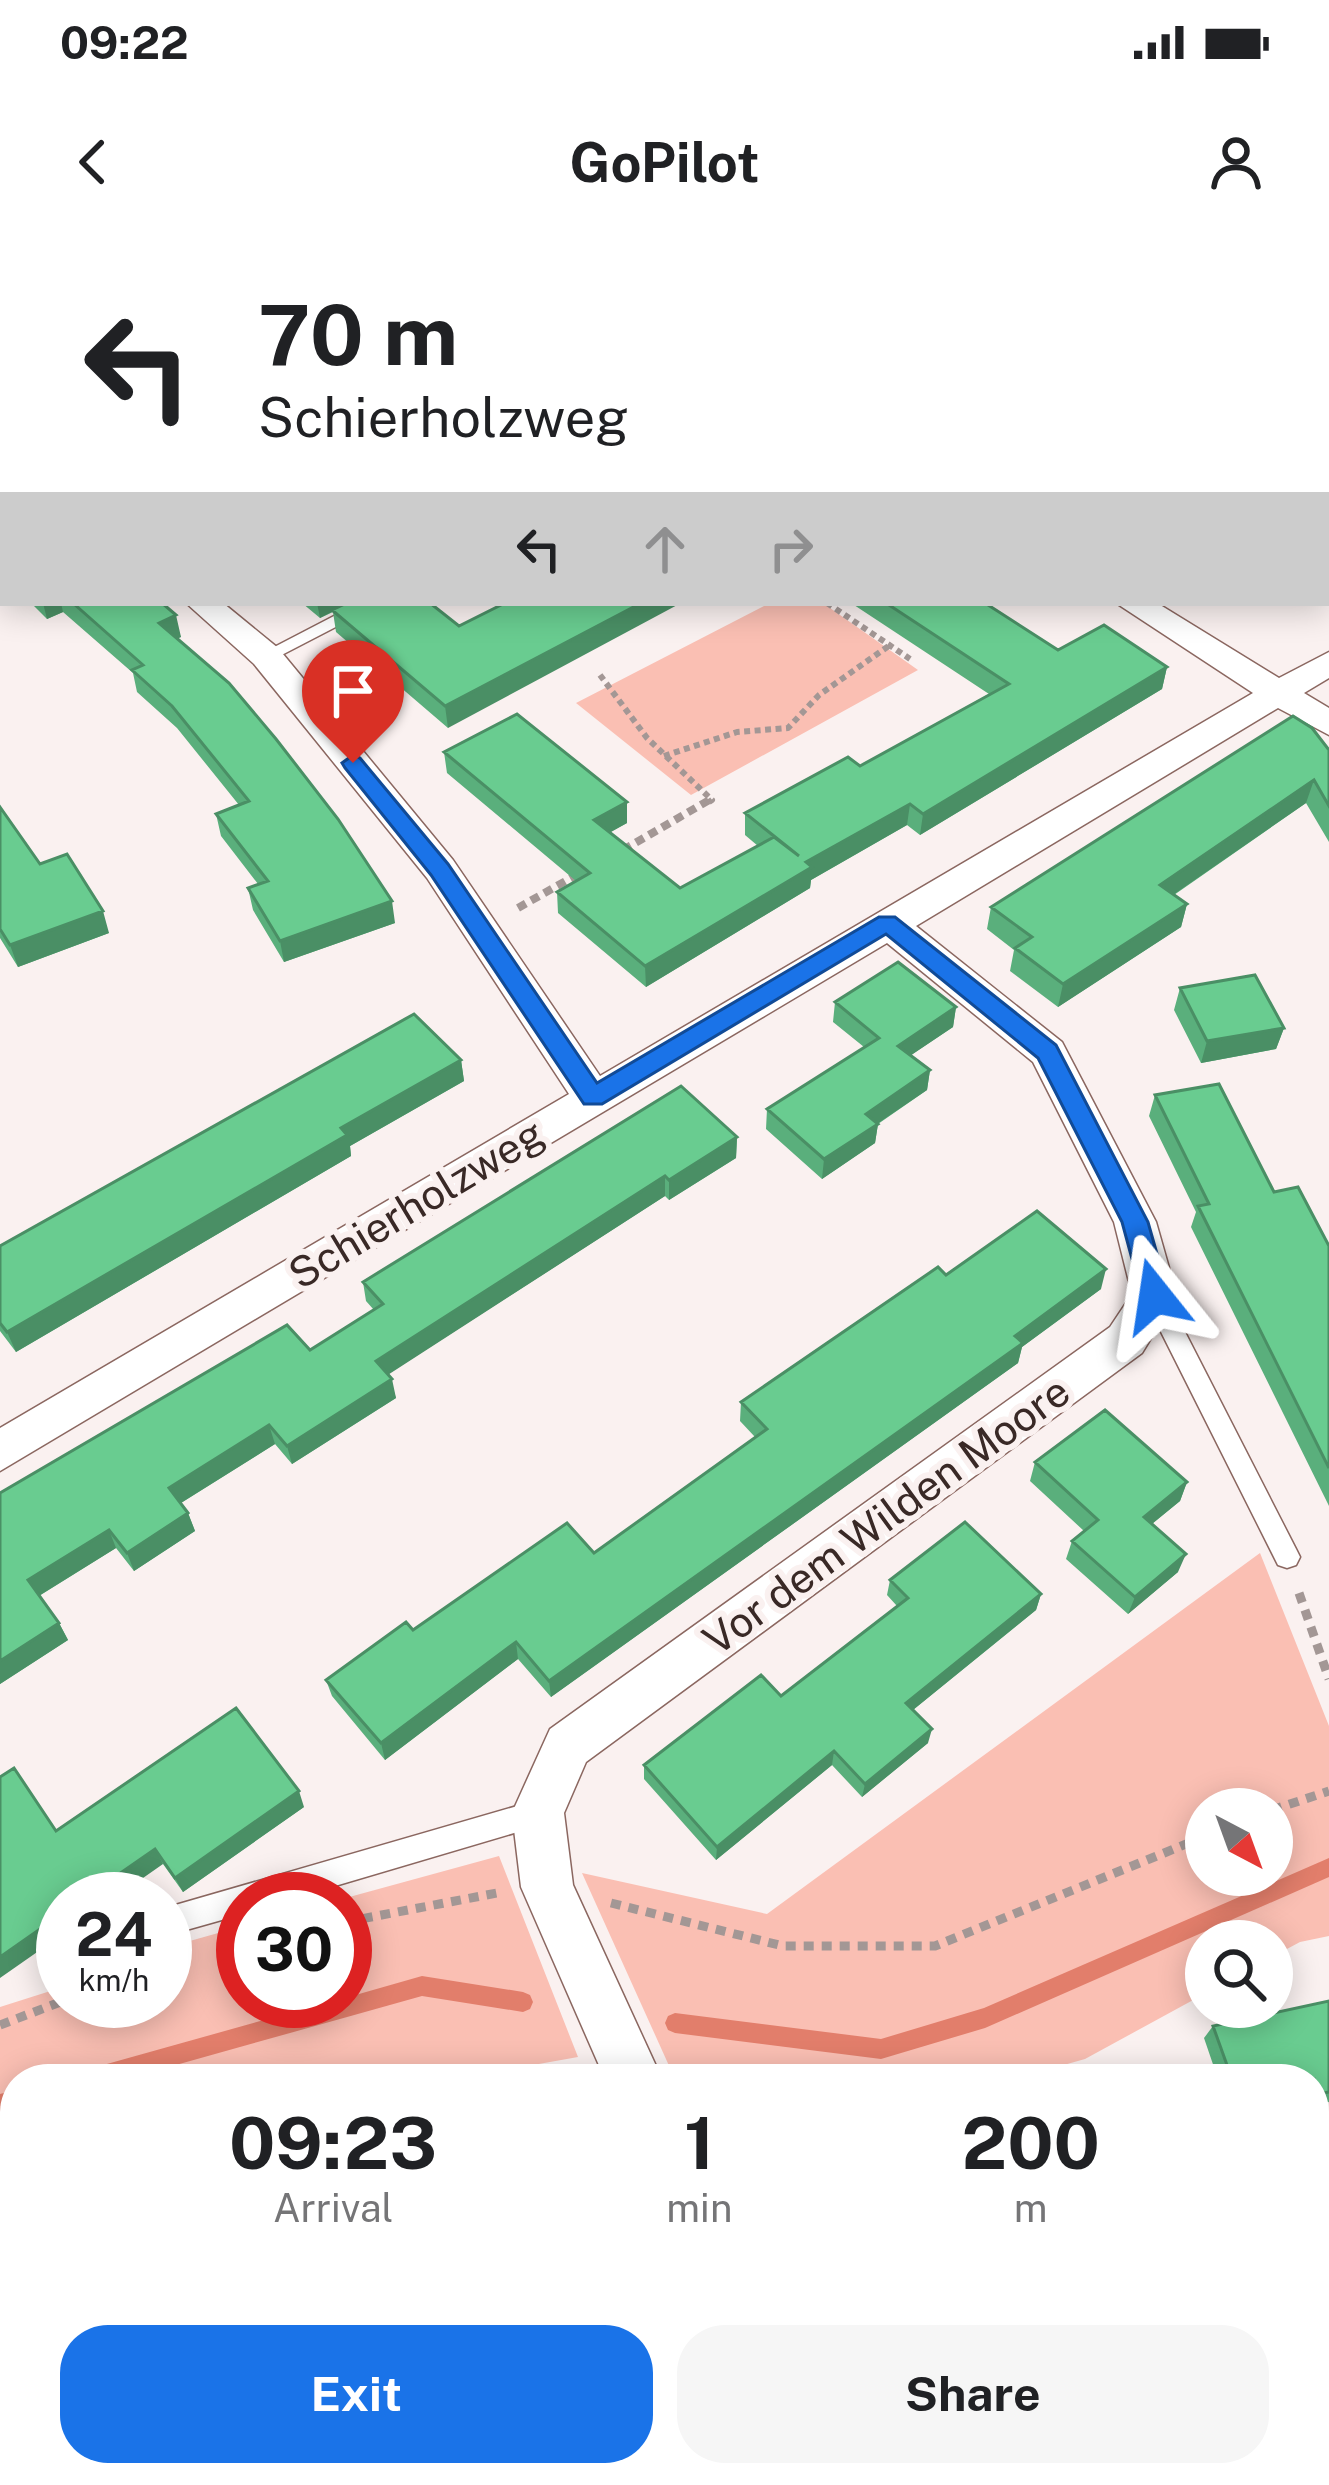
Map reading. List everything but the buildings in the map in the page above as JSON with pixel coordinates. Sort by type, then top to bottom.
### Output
[{"type":"street","points":[[207,606],[266,656],[440,869],[593,1097]]},
{"type":"street","points":[[1138,606],[1329,724]]},
{"type":"street","name":"Schierholzweg","points":[[0,1451],[1329,663]]},
{"type":"street","points":[[887,922],[1048,1052],[1135,1222],[1155,1296]]},
{"type":"street","name":"Vor dem Wilden Moore","points":[[538,1814],[568,1746],[1126,1340],[1155,1296]]},
{"type":"street","points":[[538,1814],[547,1887],[627,2064]]},
{"type":"lane","points":[[266,656],[367,606]]},
{"type":"lane","points":[[1155,1296],[1287,1557]]},
{"type":"lane","points":[[337,1872],[538,1814]]},
{"type":"path","points":[[832,606],[910,658]]},
{"type":"path","points":[[664,756],[736,732],[788,728],[819,695],[890,645]]},
{"type":"path","points":[[600,675],[664,756],[712,800],[616,854]]},
{"type":"path","points":[[480,929],[596,864]]},
{"type":"path","points":[[1287,1557],[1329,1679]]},
{"type":"path","points":[[1293,1803],[1329,1791]]},
{"type":"path","points":[[372,1916],[438,1901],[547,1887],[783,1946],[935,1946],[1185,1845]]},
{"type":"path","points":[[0,2025],[36,2011]]},
{"type":"shaded area","points":[[764,606],[827,606],[918,670],[691,795],[576,703]]},
{"type":"shaded area","points":[[1260,1553],[1329,1726],[1329,1936],[1293,1946],[1293,1920],[1185,1920],[1185,2004],[1067,2064],[668,2064],[582,1873],[767,1914]]},
{"type":"shaded area","points":[[499,1856],[578,2057],[539,2064],[0,2064],[0,2007],[36,1996],[36,2028],[192,2028],[192,1940],[216,1934],[216,2028],[372,2028],[372,1891]]},
{"type":"waterway","points":[[675,2023],[881,2049],[985,2018],[1329,1867]]},
{"type":"waterway","points":[[143,2064],[422,1986],[523,2002]]},
{"type":"route","points":[[353,763],[440,869],[593,1097],[887,922],[1048,1052],[1135,1222],[1155,1296]]}]
